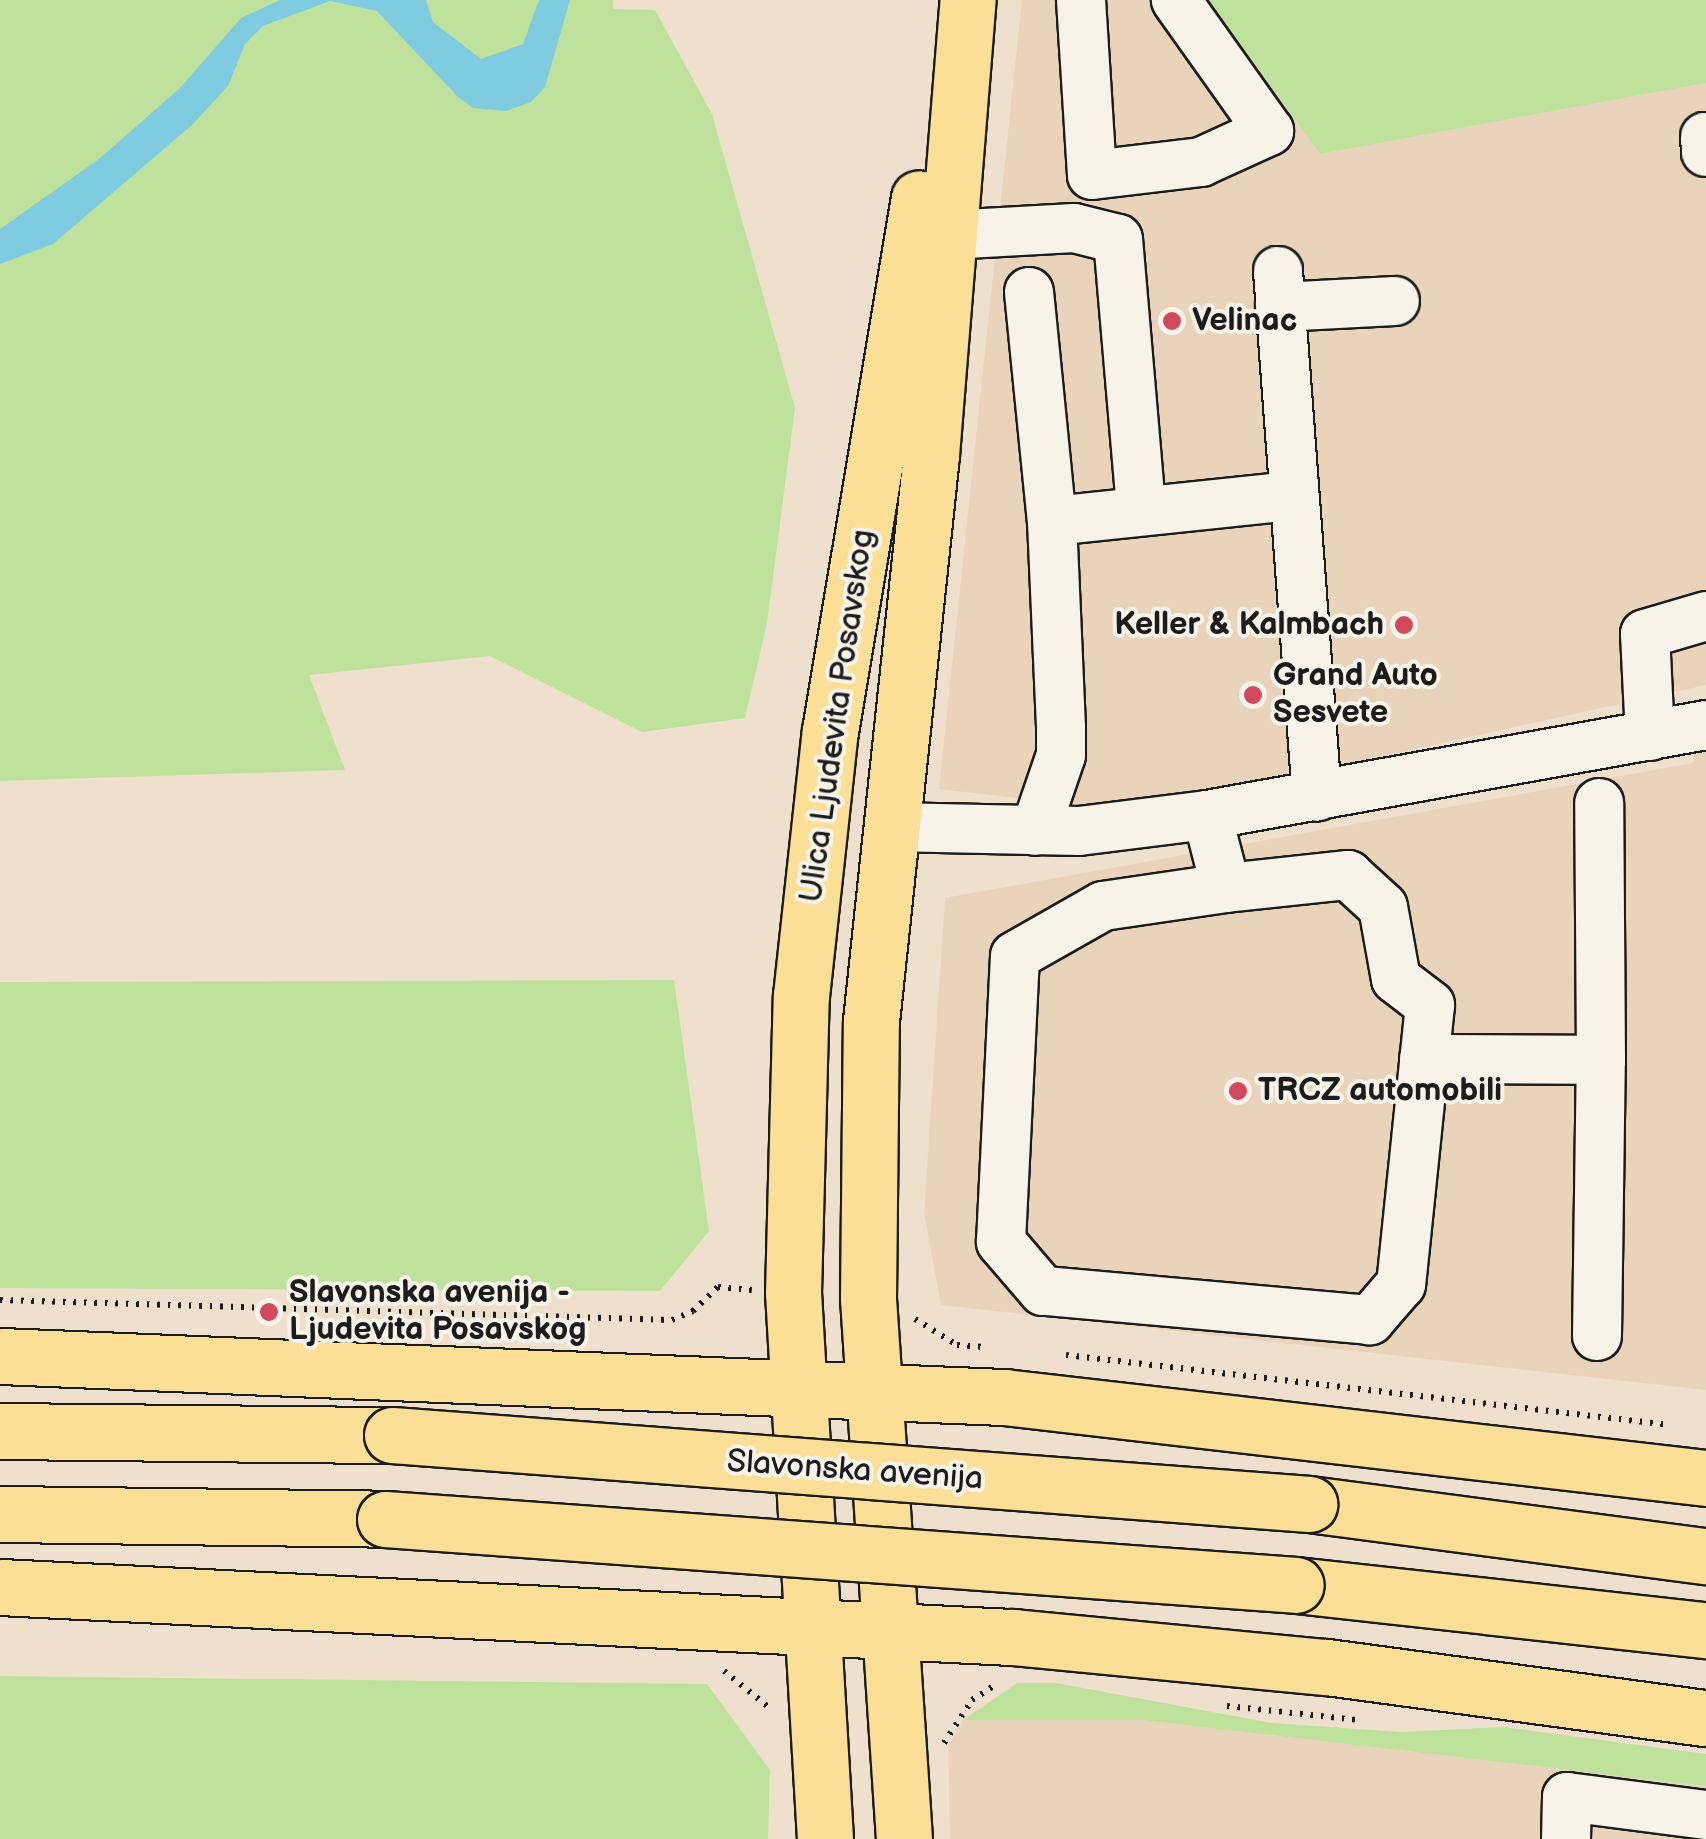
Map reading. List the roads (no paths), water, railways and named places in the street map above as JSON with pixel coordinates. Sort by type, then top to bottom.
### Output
[{"type":"main road","name":"Ulica Ljudevita Posavskog","points":[[904,1839],[874,1389],[871,1021],[968,0]]},
{"type":"main road","name":"Ulica Ljudevita Posavskog","points":[[824,1839],[815,1626],[796,1387],[801,996],[830,730],[917,203],[962,56]]},
{"type":"main road","points":[[0,1356],[874,1389],[1024,1400],[1706,1478]]},
{"type":"main road","name":"Slavonska avenija","points":[[0,1431],[392,1436],[1308,1504],[1706,1556]]},
{"type":"main road","points":[[0,1514],[384,1519],[1296,1585],[1706,1630]]},
{"type":"main road","points":[[0,1587],[889,1630],[1327,1666],[1706,1718]]},
{"type":"lane","points":[[1081,0],[1092,175],[1201,162],[1268,131],[1176,0]]},
{"type":"lane","points":[[1705,137],[1706,152]]},
{"type":"lane","points":[[948,235],[1074,228],[1118,239],[1140,510]]},
{"type":"lane","points":[[1318,797],[1290,496],[1279,289],[1395,301]]},
{"type":"lane","points":[[1029,292],[1052,521],[1061,755],[1034,831]]},
{"type":"lane","points":[[1052,521],[1290,496]]},
{"type":"lane","points":[[1650,736],[1645,634],[1706,616]]},
{"type":"lane","points":[[890,828],[1034,831],[1207,816],[1706,725]]},
{"type":"lane","points":[[1598,1336],[1599,804]]},
{"type":"lane","points":[[1207,816],[1226,888]]},
{"type":"lane","points":[[1348,875],[1383,907],[1396,979],[1430,1005],[1401,1284],[1370,1320],[1043,1291],[1001,1242],[1015,956],[1103,906],[1226,888],[1348,875]]},
{"type":"lane","points":[[1424,1058],[1601,1060]]},
{"type":"lane","points":[[1566,1839],[1567,1797],[1706,1815]]},
{"type":"water","points":[[280,0],[426,0],[433,22],[481,59],[523,44],[539,0],[570,0],[545,87],[531,102],[506,111],[473,108],[457,96],[377,11],[330,1],[263,26],[245,44],[228,86],[193,124],[53,244],[0,264],[0,229],[99,159],[180,88],[241,18]]},
{"type":"place","name":"Velinac","points":[[1172,321]]},
{"type":"place","name":"Keller & Kalmbach","points":[[1404,625]]},
{"type":"place","name":"Grand Auto Sesvete","points":[[1253,695]]},
{"type":"place","name":"TRCZ automobili","points":[[1238,1091]]},
{"type":"place","name":"Slavonska avenija - Ljudevita Posavskog","points":[[269,1312]]}]
